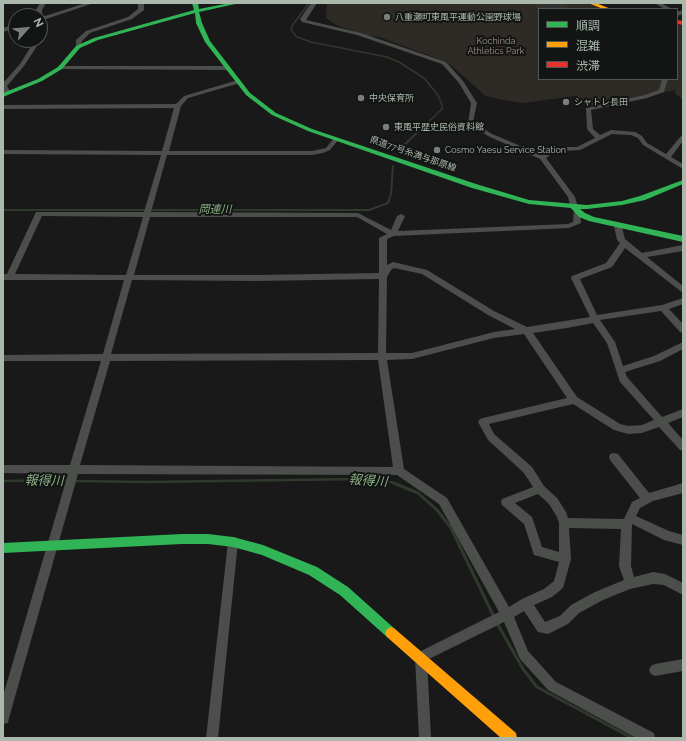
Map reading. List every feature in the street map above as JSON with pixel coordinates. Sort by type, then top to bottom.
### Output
[{"type":"street","points":[[48,16],[91,3]]},
{"type":"street","points":[[33,48],[22,65],[4,86],[5,94],[40,80],[60,68],[78,47],[80,40],[88,32],[130,18],[141,10],[141,3]]},
{"type":"street","points":[[78,47],[105,35],[196,7],[237,3]]},
{"type":"street","points":[[314,3],[303,19],[304,21],[359,34],[444,62],[461,82],[474,103],[470,123],[495,137],[542,158],[571,196],[575,209],[577,223],[569,226],[393,234],[383,238],[382,356],[399,471]]},
{"type":"street","points":[[591,3],[605,8]]},
{"type":"street","points":[[657,3],[667,8]]},
{"type":"street","name":"県道77号糸満与那原線","points":[[196,7],[199,23],[207,41],[238,82],[260,103],[274,114],[336,139],[502,195],[529,202],[575,209],[642,198],[683,182]]},
{"type":"street","points":[[678,15],[683,23]]},
{"type":"street","points":[[60,68],[228,68]]},
{"type":"street","points":[[599,138],[590,129],[588,109],[662,91],[665,80]]},
{"type":"street","points":[[3,718],[178,106],[186,96],[238,82]]},
{"type":"street","points":[[3,107],[178,106]]},
{"type":"street","points":[[542,158],[551,152],[564,149],[578,149],[611,132],[633,133],[640,137],[645,144],[683,168]]},
{"type":"street","points":[[667,157],[683,137]]},
{"type":"street","points":[[3,152],[321,152],[328,149],[336,139]]},
{"type":"street","points":[[600,206],[597,214],[602,222]]},
{"type":"street","points":[[575,209],[586,217],[602,222],[683,239]]},
{"type":"street","points":[[383,276],[130,278],[6,277],[39,214],[358,215],[393,234]]},
{"type":"street","points":[[393,234],[401,216]]},
{"type":"street","points":[[618,226],[621,240],[624,244],[683,290]]},
{"type":"street","points":[[624,244],[609,265],[575,278],[595,318],[663,308],[683,301]]},
{"type":"street","points":[[640,256],[683,248]]},
{"type":"street","points":[[383,276],[388,268],[393,266],[424,272],[490,313],[527,331],[574,400],[617,427],[628,430],[642,429],[683,413]]},
{"type":"street","points":[[663,308],[683,330]]},
{"type":"street","points":[[3,358],[412,356],[494,334],[527,331],[595,319],[611,342],[623,379],[659,422],[683,447]]},
{"type":"street","points":[[621,370],[657,359],[683,346]]},
{"type":"street","points":[[421,657],[548,593],[559,584],[565,559],[564,523],[562,515],[553,502],[540,489],[528,470],[491,437],[483,422],[574,400]]},
{"type":"street","points":[[614,457],[648,499]]},
{"type":"street","points":[[3,469],[74,472],[399,471],[443,501],[507,614],[524,655],[552,686],[649,738]]},
{"type":"street","points":[[630,583],[625,566],[629,521],[636,505],[648,499],[683,488]]},
{"type":"street","points":[[540,489],[506,502],[528,521],[538,551],[565,559]]},
{"type":"street","points":[[564,523],[629,521],[668,536],[683,540]]},
{"type":"street","points":[[3,548],[52,544],[208,539],[233,542],[263,550],[313,571],[344,591],[421,657],[511,738]]},
{"type":"street","points":[[212,738],[233,542]]},
{"type":"street","points":[[526,603],[542,628],[548,628],[564,620],[575,609],[599,596],[630,583],[653,578],[665,580],[683,589]]},
{"type":"street","points":[[421,657],[424,738]]},
{"type":"street","points":[[655,670],[683,665]]},
{"type":"green space","name":"Kochinda Athletics Park","points":[[327,3],[586,3],[599,8],[538,8],[538,80],[678,80],[678,25],[683,25],[683,100],[675,93],[676,90],[594,106],[575,96],[523,103],[503,100],[486,96],[447,62],[379,37],[364,35],[336,25],[326,18]]},
{"type":"building","points":[[534,3],[565,3],[568,8],[538,8],[537,9]]},
{"type":"waterway","name":"岡連川","points":[[309,3],[292,26],[291,30],[297,37],[311,42],[387,57],[399,62],[424,78],[438,95],[442,105],[442,109],[425,125]]},
{"type":"waterway","name":"岡連川","points":[[401,148],[426,124]]},
{"type":"waterway","name":"岡連川","points":[[3,210],[369,210],[388,203],[391,194],[393,166]]},
{"type":"waterway","name":"報得川","points":[[74,481],[146,482],[361,479],[391,482],[399,485]]},
{"type":"waterway","name":"報得川","points":[[3,481],[69,480]]},
{"type":"waterway","name":"報得川","points":[[396,484],[418,493],[437,510],[451,528],[494,617]]},
{"type":"waterway","name":"報得川","points":[[497,623],[523,669],[537,687],[632,738]]},
{"type":"traffic: fast","points":[[195,3],[199,23],[207,41],[248,94],[274,114],[310,130],[474,186],[529,202],[587,207],[622,203],[642,198],[683,182]]},
{"type":"traffic: fast","points":[[3,95],[40,80],[60,68],[78,47],[96,39],[189,13],[237,3]]},
{"type":"traffic: fast","points":[[574,207],[582,215],[592,219],[683,239]]},
{"type":"traffic: fast","points":[[3,548],[182,539],[208,539],[233,542],[263,550],[313,571],[344,591],[391,633]]},
{"type":"traffic: slow","points":[[591,3],[605,8]]},
{"type":"traffic: slow","points":[[391,633],[511,738]]},
{"type":"traffic: jam","points":[[678,22],[683,23]]},
{"type":"place","name":"八重瀬町東風平運動公園野球場","points":[[387,17]]},
{"type":"place","name":"中央保育所","points":[[361,98]]},
{"type":"place","name":"シャトレ長田","points":[[566,102]]},
{"type":"place","name":"東風平歴史民俗資料館","points":[[386,127]]},
{"type":"place","name":"Cosmo Yaesu Service Station","points":[[437,150]]}]
